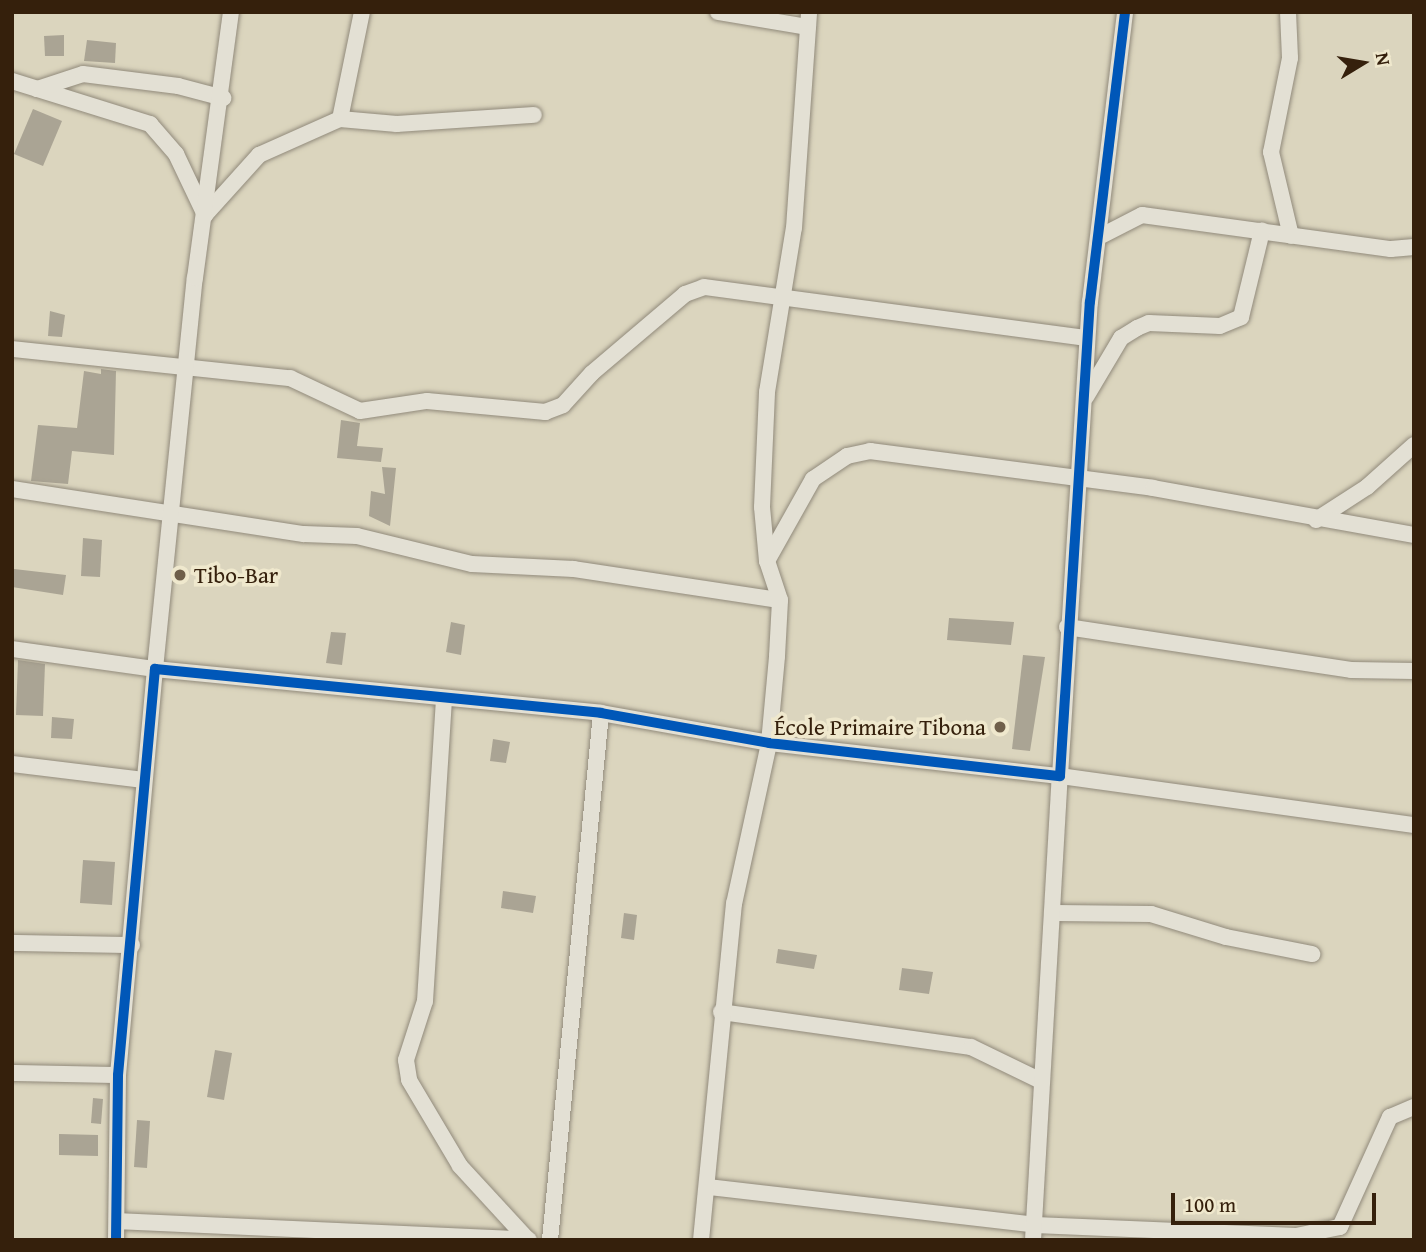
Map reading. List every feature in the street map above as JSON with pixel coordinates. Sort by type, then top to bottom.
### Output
[{"type":"street","points":[[116,1240],[118,1074],[132,945],[144,780],[188,364],[205,215],[223,98],[231,12]]},
{"type":"street","points":[[340,120],[362,12]]},
{"type":"street","points":[[701,1240],[709,1187],[721,1012],[734,904],[769,743],[780,600],[767,561],[762,507],[767,391],[796,202],[808,20],[718,12]]},
{"type":"street","points":[[1034,1233],[1041,1080],[1055,913],[1068,627],[1081,478],[1087,338],[1103,235],[1125,12]]},
{"type":"street","points":[[1288,12],[1290,58],[1271,152],[1291,236]]},
{"type":"street","points":[[37,89],[83,74],[178,86],[223,98]]},
{"type":"street","points":[[12,80],[150,124],[176,154],[205,215]]},
{"type":"street","points":[[205,215],[259,155],[340,120],[397,124],[534,116]]},
{"type":"street","points":[[1103,235],[1142,215],[1391,249],[1414,247]]},
{"type":"street","points":[[1084,399],[1121,338],[1137,328],[1149,323],[1220,326],[1241,317],[1262,231]]},
{"type":"street","points":[[12,349],[188,364],[290,378],[360,411],[427,401],[545,412],[564,405],[592,373],[685,294],[732,288],[782,298],[1087,338]]},
{"type":"street","points":[[1316,520],[1367,487],[1414,445]]},
{"type":"street","points":[[767,561],[813,479],[847,456],[870,452],[1081,478],[1414,535]]},
{"type":"street","points":[[12,489],[304,534],[357,536],[472,564],[574,569],[780,600]]},
{"type":"street","points":[[1068,627],[1351,670],[1414,671]]},
{"type":"street","points":[[12,649],[155,669],[601,713],[769,743],[1060,776],[1414,825]]},
{"type":"street","points":[[444,699],[425,1001],[406,1060],[415,1091],[460,1166],[528,1240]]},
{"type":"street","points":[[550,1240],[601,713]]},
{"type":"street","points":[[12,764],[144,780]]},
{"type":"street","points":[[1055,913],[1151,914],[1226,937],[1312,954]]},
{"type":"street","points":[[12,943],[132,945]]},
{"type":"street","points":[[721,1012],[971,1047],[1041,1080]]},
{"type":"street","points":[[12,1073],[118,1074]]},
{"type":"street","points":[[709,1187],[1034,1233],[1265,1236],[1323,1233],[1340,1227],[1349,1214],[1371,1150],[1390,1117],[1414,1107]]},
{"type":"street","points":[[118,1221],[528,1240]]},
{"type":"building","points":[[64,35],[64,56],[45,56],[44,36]]},
{"type":"building","points":[[87,40],[116,43],[115,63],[84,61]]},
{"type":"building","points":[[33,109],[62,121],[43,166],[14,154]]},
{"type":"building","points":[[50,311],[65,315],[62,337],[48,336]]},
{"type":"building","points":[[101,369],[116,371],[114,455],[72,451],[68,484],[31,481],[38,425],[77,428],[84,371],[101,374]]},
{"type":"building","points":[[341,420],[360,423],[357,446],[383,448],[381,462],[337,458]]},
{"type":"building","points":[[382,467],[396,468],[390,526],[369,516],[371,491],[385,494]]},
{"type":"building","points":[[83,538],[102,540],[100,577],[81,576]]},
{"type":"building","points":[[14,569],[66,575],[63,595],[12,587]]},
{"type":"building","points":[[949,618],[1014,622],[1011,645],[947,640]]},
{"type":"building","points":[[451,622],[465,625],[461,655],[446,652]]},
{"type":"building","points":[[331,632],[346,633],[342,665],[326,663]]},
{"type":"building","points":[[1023,655],[1045,657],[1030,751],[1012,749]]},
{"type":"building","points":[[18,660],[45,664],[43,716],[16,715]]},
{"type":"building","points":[[52,717],[74,719],[72,739],[51,738]]},
{"type":"building","points":[[493,739],[510,742],[506,763],[490,761]]},
{"type":"building","points":[[83,860],[115,862],[112,905],[80,903]]},
{"type":"building","points":[[503,891],[536,896],[533,913],[501,908]]},
{"type":"building","points":[[624,913],[637,915],[634,940],[621,938]]},
{"type":"building","points":[[778,949],[817,955],[814,969],[776,963]]},
{"type":"building","points":[[902,968],[933,972],[929,994],[899,990]]},
{"type":"building","points":[[215,1050],[232,1053],[224,1100],[207,1097]]},
{"type":"building","points":[[93,1098],[103,1099],[101,1124],[91,1123]]},
{"type":"building","points":[[137,1120],[150,1121],[147,1168],[134,1167]]},
{"type":"building","points":[[59,1134],[98,1135],[98,1156],[59,1155]]},
{"type":"cycle path","points":[[116,1240],[118,1075],[155,669],[601,713],[769,743],[1060,776],[1090,302],[1125,12]]},
{"type":"place","name":"Tibo-Bar","points":[[180,575]]},
{"type":"place","name":"École Primaire Tibona","points":[[1000,727]]}]
